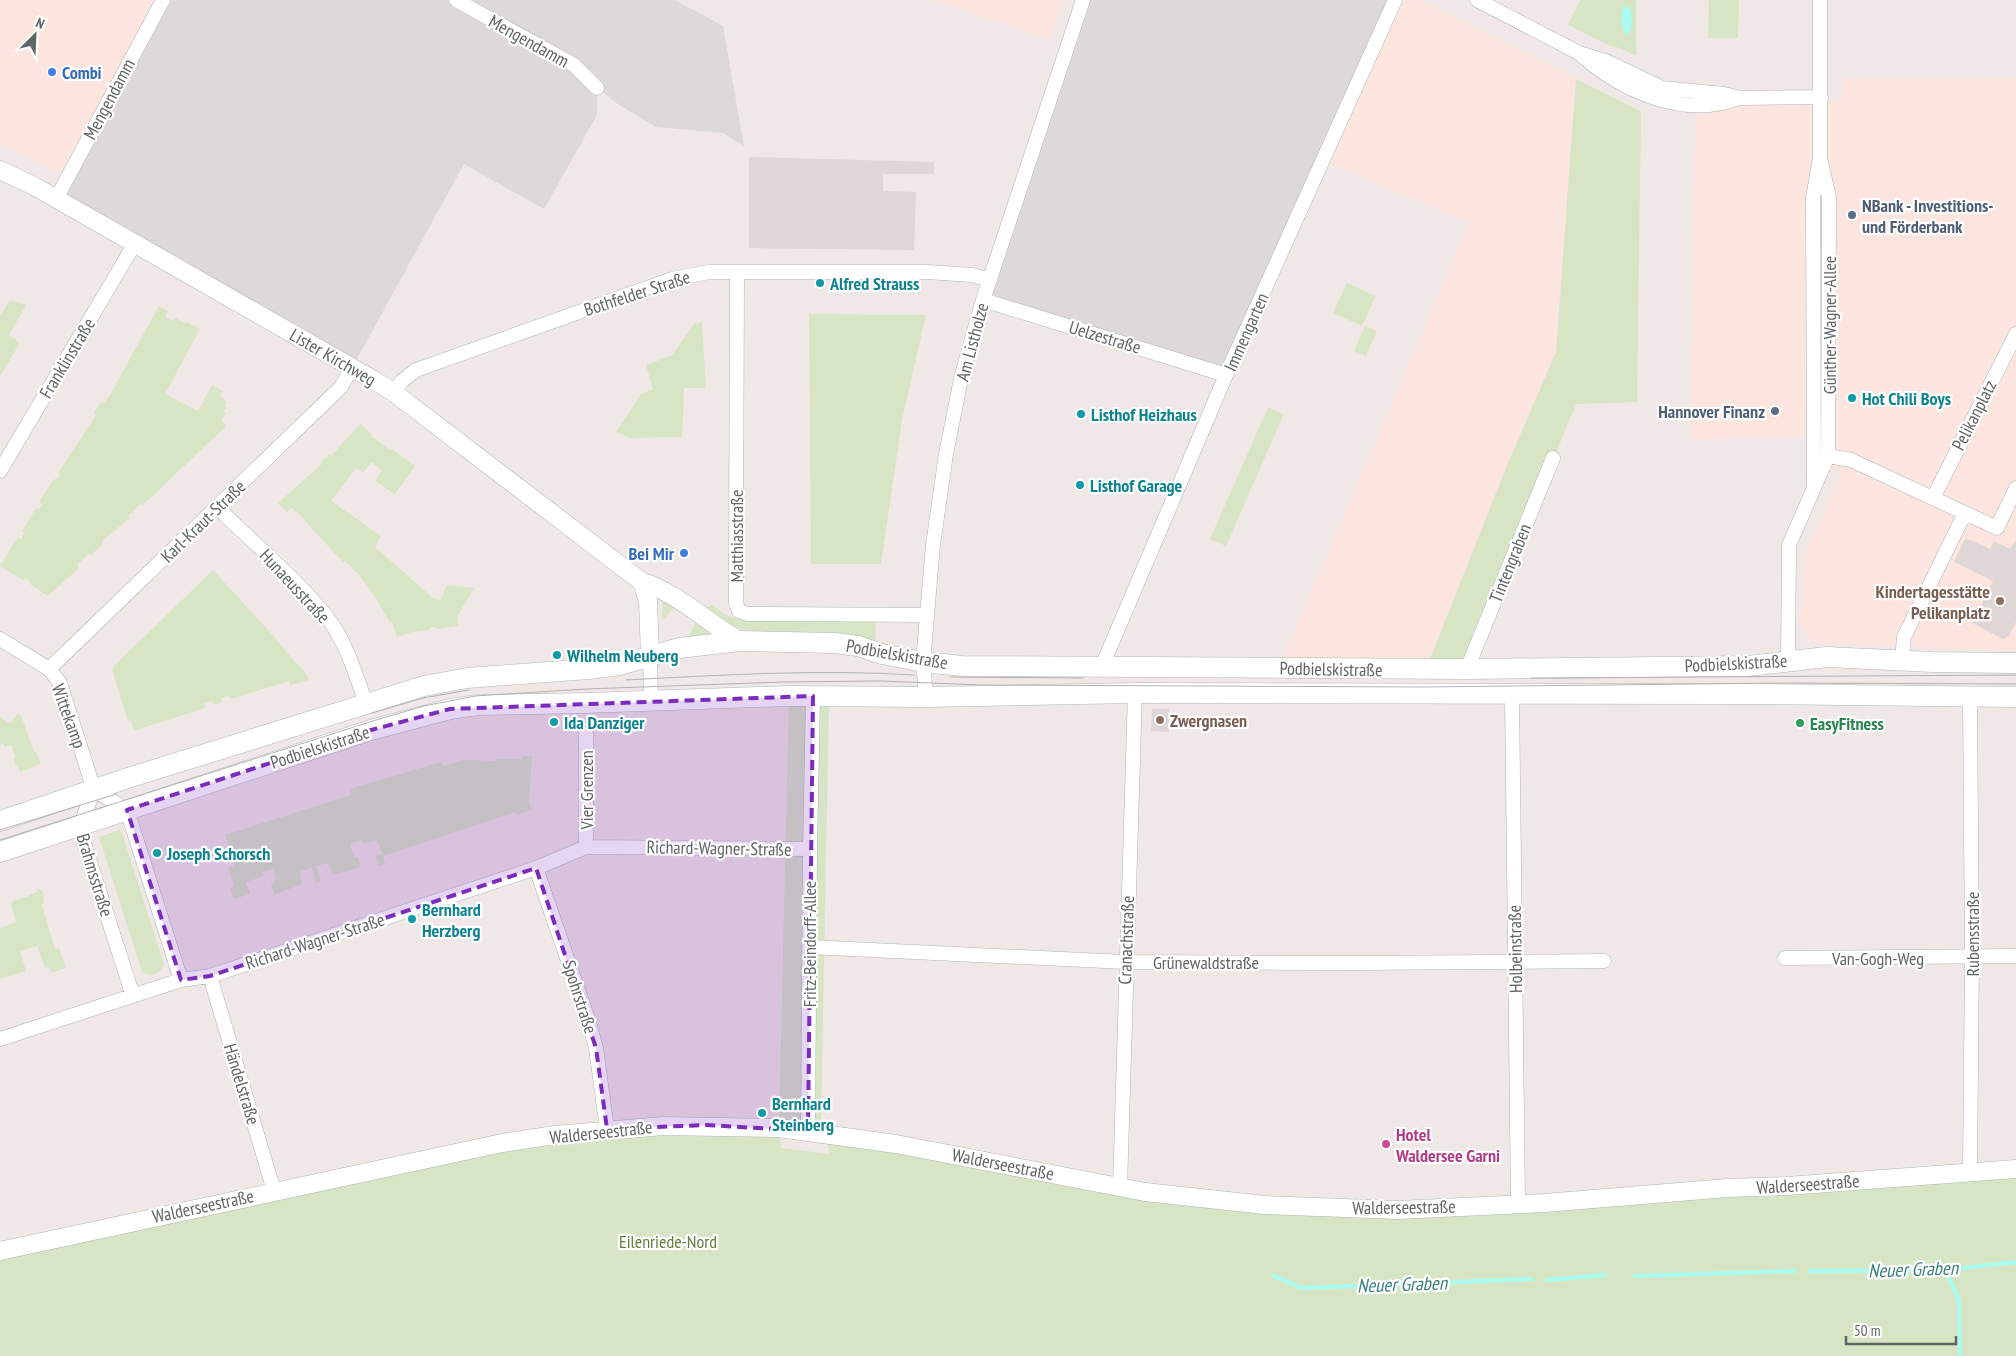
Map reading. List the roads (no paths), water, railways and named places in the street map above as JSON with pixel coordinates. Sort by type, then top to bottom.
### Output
[{"type":"main road","name":"Podbielskistraße","points":[[0,820],[424,686],[467,678],[588,669],[620,664],[702,644],[740,641],[834,643],[858,646],[882,654],[923,662],[962,666],[1466,669],[1748,666],[1840,657],[1902,661],[2016,663]]},
{"type":"main road","points":[[1788,661],[1788,694]]},
{"type":"main road","name":"Podbielskistraße","points":[[0,852],[79,828],[127,810],[372,730],[450,709],[478,705],[814,696],[926,697],[1135,693],[1788,694],[2016,697]]},
{"type":"street","name":"Mengendamm","points":[[56,199],[163,0]]},
{"type":"street","name":"Mengendamm","points":[[456,0],[574,65],[597,88]]},
{"type":"street","name":"Am Listholze","points":[[926,697],[923,662],[933,545],[946,454],[962,374],[983,300],[1083,0]]},
{"type":"street","name":"Immengarten","points":[[1102,666],[1226,375],[1396,0]]},
{"type":"street","points":[[1477,0],[1579,53],[1601,73],[1643,94],[1660,100],[1693,105],[1726,103],[1740,98],[1821,97]]},
{"type":"street","name":"Günther-Wagner-Allee","points":[[1814,489],[1813,198],[1820,158],[1820,0]]},
{"type":"street","name":"Günther-Wagner-Allee","points":[[1788,661],[1789,545],[1828,456],[1829,197],[1820,158]]},
{"type":"street","name":"Lister Kirchweg","points":[[0,170],[56,199],[393,392],[642,582],[654,585],[668,593],[740,641]]},
{"type":"street","name":"Franklinstraße","points":[[0,472],[134,245]]},
{"type":"street","name":"Bothfelder Straße","points":[[393,392],[402,381],[416,370],[664,282],[709,272],[927,272],[972,275],[990,280]]},
{"type":"street","name":"Matthiasstraße","points":[[737,272],[736,603],[739,611],[747,614],[927,615]]},
{"type":"street","name":"Uelzestraße","points":[[983,300],[1226,375]]},
{"type":"street","name":"Pelikanplatz","points":[[1933,498],[2016,334]]},
{"type":"street","name":"Karl-Kraut-Straße","points":[[49,670],[341,387],[352,368]]},
{"type":"street","points":[[1828,456],[1851,460],[1997,528],[2011,512],[2016,488]]},
{"type":"street","name":"Tintengraben","points":[[1466,669],[1553,458]]},
{"type":"street","name":"Hunaeusstraße","points":[[217,508],[300,588],[332,625],[351,662],[366,704]]},
{"type":"street","points":[[1902,661],[1904,637],[1965,513]]},
{"type":"street","points":[[642,582],[648,601],[651,701]]},
{"type":"street","name":"Wittekamp","points":[[0,639],[49,670],[60,683],[94,790]]},
{"type":"street","name":"Cranachstraße","points":[[1120,1187],[1135,693]]},
{"type":"street","name":"Holbeinstraße","points":[[1512,694],[1518,1204]]},
{"type":"street","name":"Fritz-Beindorff-Allee","points":[[808,1131],[810,849],[814,696]]},
{"type":"street","name":"Rubensstraße","points":[[1970,697],[1972,957],[1970,1172]]},
{"type":"street","name":"Vier Grenzen","points":[[586,734],[586,847]]},
{"type":"street","points":[[94,790],[127,810],[182,980]]},
{"type":"street","name":"Brahmsstraße","points":[[94,790],[79,828],[133,996]]},
{"type":"street","name":"Richard-Wagner-Straße","points":[[0,1039],[182,980],[210,976],[536,868],[586,847],[810,849]]},
{"type":"street","name":"Spohrstraße","points":[[536,868],[587,1016],[596,1048],[607,1129]]},
{"type":"street","name":"Grünewaldstraße","points":[[809,947],[1126,962],[1604,961]]},
{"type":"street","name":"Van-Gogh-Weg","points":[[1785,958],[2016,956]]},
{"type":"street","name":"Händelstraße","points":[[210,976],[274,1191]]},
{"type":"street","name":"Walderseestraße","points":[[0,1251],[274,1191],[502,1144],[607,1129],[663,1126],[707,1125],[808,1131],[896,1144],[1145,1192],[1265,1205],[1398,1210],[1518,1204],[2016,1169]]},
{"type":"water","points":[[1624,6],[1629,7],[1632,13],[1632,24],[1629,34],[1625,34],[1621,24]]},
{"type":"waterway","name":"Neuer Graben","points":[[1810,1271],[1945,1270],[2016,1262]]},
{"type":"waterway","points":[[1945,1270],[1959,1300],[1960,1356]]},
{"type":"waterway","name":"Neuer Graben","points":[[1635,1276],[1795,1271]]},
{"type":"waterway","name":"Neuer Graben","points":[[1547,1280],[1605,1275]]},
{"type":"waterway","name":"Neuer Graben","points":[[1274,1276],[1302,1288],[1532,1279]]},
{"type":"tram line","points":[[626,680],[806,673],[914,675]]},
{"type":"tram line","points":[[1531,678],[2016,675]]},
{"type":"tram line","points":[[951,677],[1084,678]]},
{"type":"tram line","points":[[0,840],[376,720],[424,706],[475,696],[586,689],[783,682],[881,681],[981,685],[1422,687],[1788,683],[2016,684]]},
{"type":"tram line","points":[[372,713],[423,698],[469,690]]},
{"type":"tram line","points":[[0,830],[117,794]]},
{"type":"place","name":"Combi","points":[[52,72]]},
{"type":"place","name":"NBank - Investitions- und Förderbank","points":[[1852,215]]},
{"type":"place","name":"Alfred Strauss","points":[[820,283]]},
{"type":"place","name":"Hot Chili Boys","points":[[1852,398]]},
{"type":"place","name":"Hannover Finanz","points":[[1775,411]]},
{"type":"place","name":"Listhof Heizhaus","points":[[1081,414]]},
{"type":"place","name":"Listhof Garage","points":[[1080,485]]},
{"type":"place","name":"Bei Mir","points":[[684,553]]},
{"type":"place","name":"Kindertagesstätte Pelikanplatz","points":[[2000,601]]},
{"type":"place","name":"Wilhelm Neuberg","points":[[557,655]]},
{"type":"place","name":"Zwergnasen","points":[[1160,720]]},
{"type":"place","name":"Ida Danziger","points":[[554,722]]},
{"type":"place","name":"EasyFitness","points":[[1800,723]]},
{"type":"place","name":"Joseph Schorsch","points":[[157,853]]},
{"type":"place","name":"Bernhard Herzberg","points":[[412,919]]},
{"type":"place","name":"Bernhard Steinberg","points":[[762,1113]]},
{"type":"place","name":"Hotel Waldersee Garni","points":[[1386,1144]]},
{"type":"park label","name":"Eilenriede-Nord","points":[[668,1241]]}]
